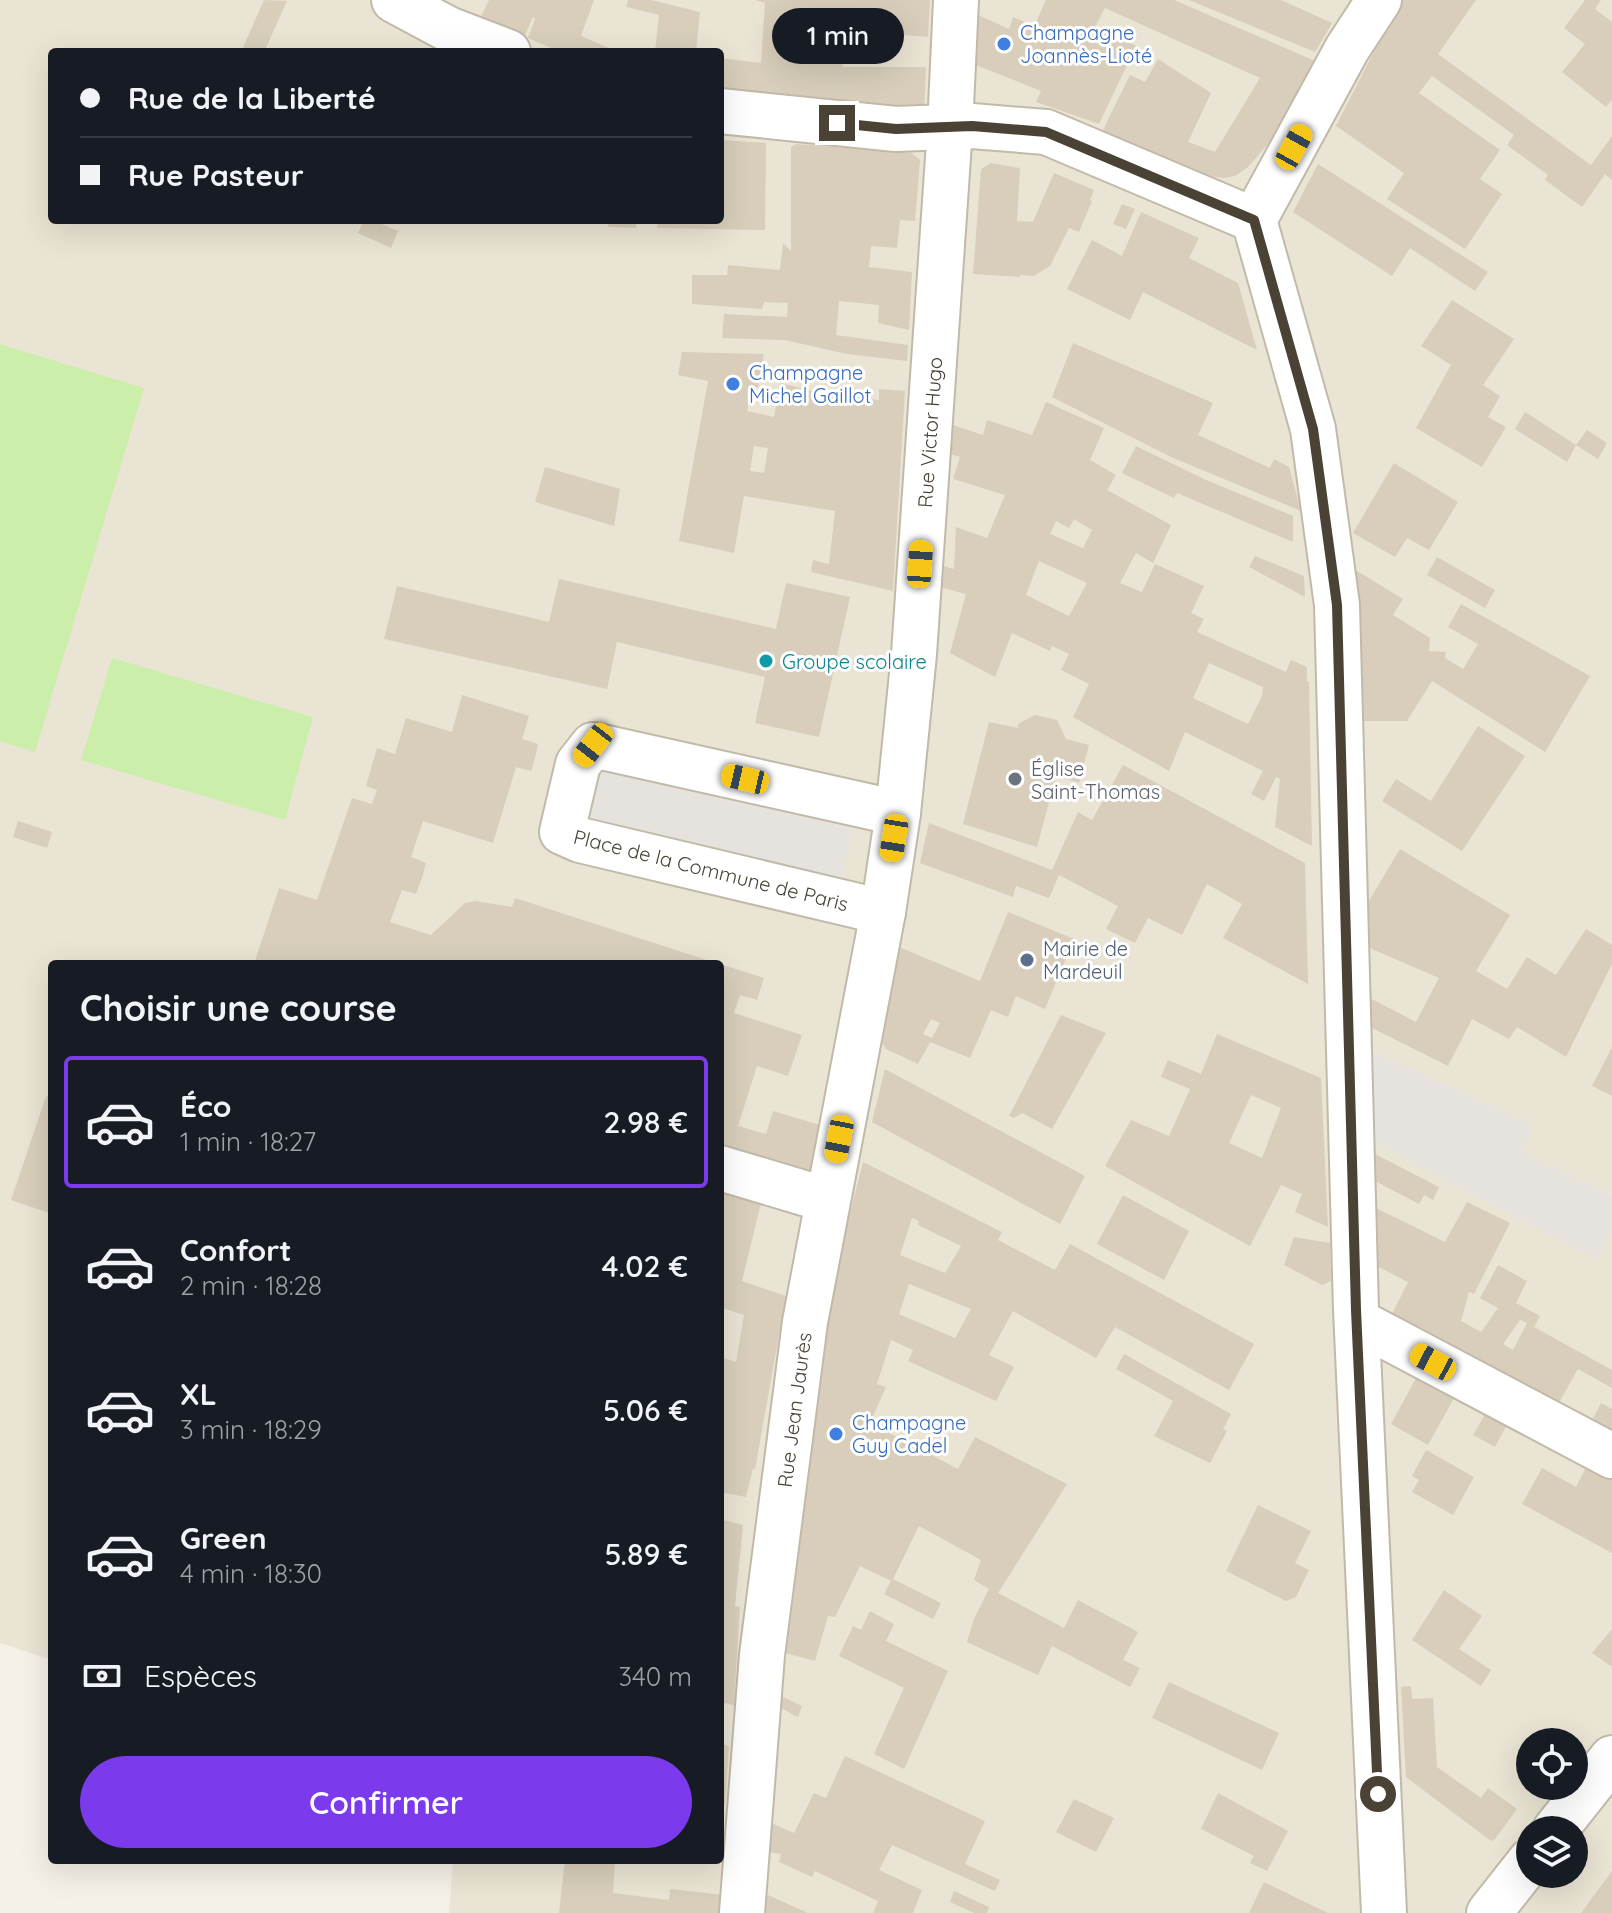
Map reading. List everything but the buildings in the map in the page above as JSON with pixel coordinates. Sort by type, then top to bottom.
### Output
[{"type":"street","points":[[394,0],[448,29],[498,48]]},
{"type":"street","name":"Rue Victor Hugo","points":[[883,912],[898,813],[914,654],[956,0]]},
{"type":"street","points":[[1379,0],[1347,49],[1254,220],[1313,429],[1337,605],[1357,1321],[1384,1913]]},
{"type":"street","points":[[724,111],[896,129],[972,126],[1046,132],[1254,220]]},
{"type":"street","name":"Place de la Commune de Paris","points":[[883,912],[580,840],[562,832],[578,764],[593,745],[898,813]]},
{"type":"street","name":"Rue Jean Jaurès","points":[[742,1913],[762,1655],[805,1322],[883,912]]},
{"type":"street","points":[[724,1169],[827,1200]]},
{"type":"street","points":[[1357,1321],[1612,1456]]},
{"type":"street","points":[[1566,1816],[1612,1758]]},
{"type":"street","points":[[1489,1913],[1516,1879]]},
{"type":"shaded area","points":[[0,0],[1612,0],[1612,1913],[449,1913],[453,1864],[724,1864],[724,960],[48,960],[48,1659],[0,1643]]},
{"type":"shaded area","points":[[588,733],[864,783],[831,924],[554,850]]},
{"type":"shaded area","points":[[1364,1048],[1533,1125],[1521,1152],[1612,1196],[1612,1231],[1597,1260],[1372,1141]]},
{"type":"green space","points":[[0,344],[144,388],[35,752],[0,741]]},
{"type":"green space","points":[[112,658],[313,717],[285,820],[81,760]]},
{"type":"place","name":"Champagne Joannès-Lioté","points":[[1004,44]]},
{"type":"place","name":"Champagne Michel Gaillot","points":[[733,384]]},
{"type":"place","name":"Groupe scolaire","points":[[766,661]]},
{"type":"place","name":"Église Saint-Thomas","points":[[1015,779]]},
{"type":"place","name":"Mairie de Mardeuil","points":[[1027,960]]},
{"type":"place","name":"Champagne Guy Cadel","points":[[836,1434]]},
{"type":"route","points":[[837,123],[896,129],[972,126],[1046,132],[1254,220],[1313,429],[1337,605],[1356,1310],[1378,1794]]}]
